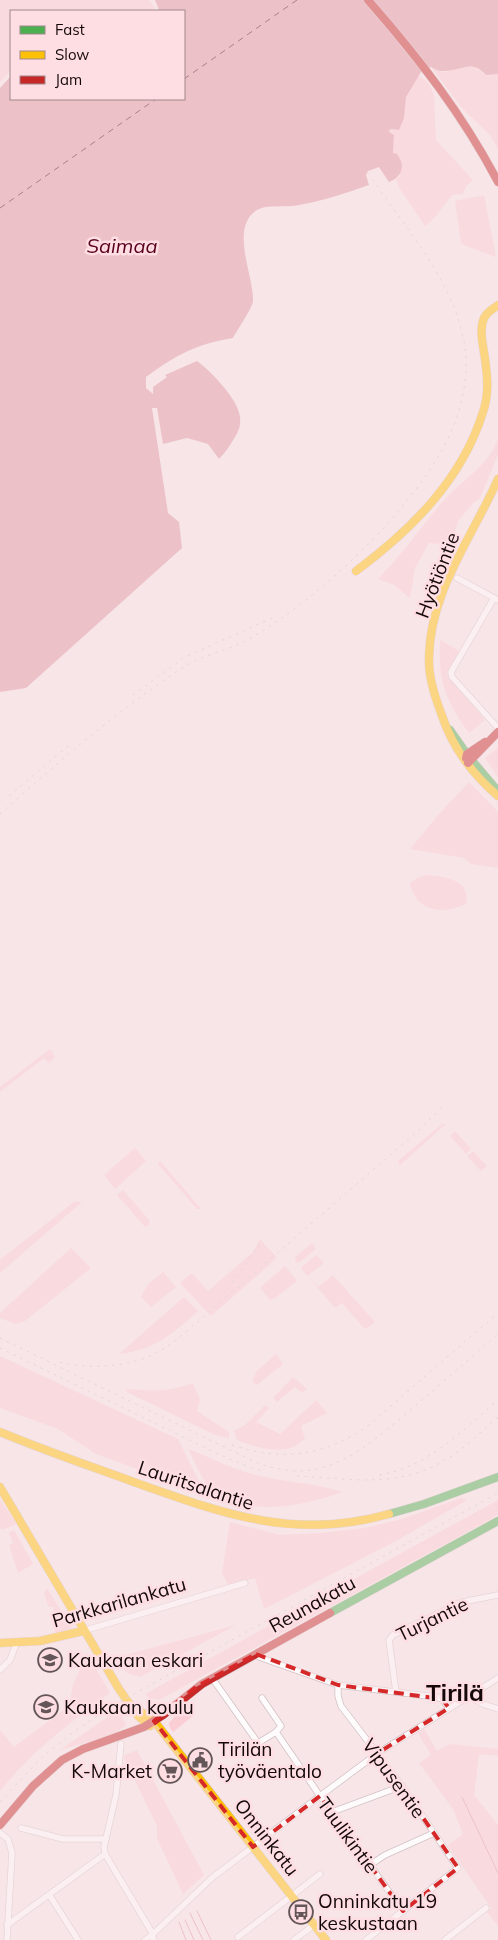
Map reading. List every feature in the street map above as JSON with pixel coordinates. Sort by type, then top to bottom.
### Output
[{"type":"main road","points":[[368,0],[406,44],[456,112],[475,140],[498,182]]},
{"type":"main road","points":[[356,571],[412,526],[448,483],[465,457],[482,415],[487,396],[488,376],[482,330],[484,318],[498,305]]},
{"type":"main road","name":"Hyötiöntie","points":[[497,483],[453,568],[432,632],[430,663],[433,687],[442,718],[452,742],[465,765],[498,796]]},
{"type":"main road","name":"Hyötiöntie","points":[[442,718],[470,757],[498,791]]},
{"type":"main road","points":[[465,765],[470,757],[496,734]]},
{"type":"main road","name":"Lauritsalantie","points":[[0,1432],[61,1456],[227,1515],[259,1522],[309,1526],[346,1523],[386,1515],[424,1504],[498,1477]]},
{"type":"main road","name":"Lauritsalantie","points":[[0,1438],[61,1456]]},
{"type":"main road","points":[[0,1487],[118,1689],[130,1704],[151,1723]]},
{"type":"main road","name":"Reunakatu","points":[[0,1825],[27,1793],[54,1766],[66,1758],[87,1748],[128,1735],[151,1723],[196,1687],[498,1521]]},
{"type":"main road","name":"Parkkarilankatu","points":[[0,1642],[40,1641],[84,1631]]},
{"type":"main road","name":"Onninkatu","points":[[151,1723],[161,1731],[201,1779],[326,1940]]},
{"type":"street","points":[[458,578],[496,599],[451,672],[463,689],[498,728]]},
{"type":"street","name":"Parkkarilankatu","points":[[84,1631],[245,1583]]},
{"type":"street","name":"Turjantie","points":[[396,1692],[389,1640],[393,1635],[462,1602],[498,1595]]},
{"type":"street","points":[[0,1670],[10,1660],[17,1642]]},
{"type":"street","points":[[256,1654],[259,1657],[338,1686],[436,1697],[442,1699],[450,1708]]},
{"type":"street","points":[[212,1678],[258,1743],[276,1732]]},
{"type":"street","points":[[145,1940],[153,1938],[201,1888],[320,1796],[378,1753],[498,1678]]},
{"type":"street","name":"Vipusentie","points":[[338,1686],[341,1706],[402,1786],[458,1868],[403,1911]]},
{"type":"street","points":[[469,1696],[482,1704],[498,1709]]},
{"type":"street","name":"Tuulikintie","points":[[262,1698],[281,1726],[276,1732],[403,1911]]},
{"type":"street","points":[[121,1744],[116,1795],[106,1839],[105,1854],[153,1938]]},
{"type":"street","points":[[332,1812],[402,1786]]},
{"type":"street","points":[[21,1828],[63,1839],[106,1839]]},
{"type":"street","points":[[0,1833],[8,1839],[12,1853],[6,1940]]},
{"type":"street","points":[[370,1865],[384,1855],[434,1833]]},
{"type":"street","points":[[8,1925],[105,1854]]},
{"type":"street","points":[[238,1937],[320,1874]]},
{"type":"street","points":[[50,1896],[78,1940]]},
{"type":"street","points":[[445,1940],[486,1908]]},
{"type":"street","points":[[366,1940],[403,1911]]},
{"type":"street","points":[[294,1940],[314,1925]]},
{"type":"highlighted area","points":[[256,1654],[338,1685],[442,1699],[449,1708],[378,1753],[458,1868],[403,1911],[320,1796],[253,1847],[154,1721],[196,1687]]},
{"type":"shaded area","points":[[0,0],[149,0],[155,8],[152,10],[10,10],[10,71],[0,82]]},
{"type":"shaded area","points":[[462,67],[475,67],[486,75],[498,74],[498,149],[490,135],[462,108],[432,68],[445,72]]},
{"type":"shaded area","points":[[418,76],[428,82],[434,95],[436,140],[473,180],[466,186],[463,194],[452,195],[435,217],[425,226],[400,189],[396,179],[400,176],[393,153],[394,136],[389,133],[390,129],[396,130],[404,118],[406,97]]},
{"type":"shaded area","points":[[484,195],[496,257],[461,244],[455,201]]},
{"type":"shaded area","points":[[498,438],[498,454],[480,498],[473,503],[458,521],[450,551],[440,544],[429,543],[415,568],[410,598],[394,585],[378,579],[396,560],[445,499],[489,456]]},
{"type":"shaded area","points":[[440,640],[459,651],[447,675],[485,720],[469,733],[454,710],[445,690],[440,667]]},
{"type":"shaded area","points":[[498,748],[498,777],[485,758]]},
{"type":"shaded area","points":[[469,782],[498,812],[498,868],[471,864],[464,858],[410,849]]},
{"type":"shaded area","points":[[429,875],[456,881],[465,890],[467,896],[466,904],[439,910],[424,905],[413,893],[410,883],[419,877]]},
{"type":"shaded area","points":[[50,1049],[55,1057],[49,1063],[44,1058],[0,1092],[0,1087]]},
{"type":"shaded area","points":[[442,1124],[446,1124],[400,1165],[398,1161]]},
{"type":"shaded area","points":[[455,1131],[471,1149],[466,1154],[450,1136]]},
{"type":"shaded area","points":[[135,1148],[146,1161],[115,1189],[104,1175]]},
{"type":"shaded area","points":[[473,1151],[487,1166],[481,1171],[467,1156]]},
{"type":"shaded area","points":[[160,1161],[201,1209],[197,1209],[158,1164]]},
{"type":"shaded area","points":[[123,1190],[149,1220],[149,1225],[145,1227],[117,1195]]},
{"type":"shaded area","points":[[74,1202],[82,1202],[0,1273],[0,1260]]},
{"type":"shaded area","points":[[260,1239],[277,1258],[211,1316],[180,1283],[192,1273],[208,1291],[253,1252]]},
{"type":"shaded area","points":[[312,1243],[316,1249],[296,1263],[295,1257]]},
{"type":"shaded area","points":[[71,1248],[91,1268],[25,1321],[16,1324],[0,1318],[0,1313]]},
{"type":"shaded area","points":[[316,1255],[324,1263],[307,1276],[301,1268]]},
{"type":"shaded area","points":[[285,1266],[297,1281],[270,1300],[260,1288]]},
{"type":"shaded area","points":[[163,1272],[176,1287],[151,1307],[141,1297],[148,1284]]},
{"type":"shaded area","points":[[333,1275],[375,1322],[364,1328],[342,1303],[335,1308],[310,1279],[318,1287]]},
{"type":"shaded area","points":[[184,1297],[198,1311],[189,1319],[171,1334],[153,1345],[119,1354]]},
{"type":"shaded area","points":[[276,1354],[283,1364],[257,1385],[252,1382],[256,1372]]},
{"type":"shaded area","points":[[0,1356],[178,1439],[205,1494],[96,1454],[58,1429],[0,1408]]},
{"type":"shaded area","points":[[293,1377],[307,1389],[302,1393],[295,1387],[277,1402],[273,1398]]},
{"type":"shaded area","points":[[193,1383],[200,1400],[197,1411],[229,1432],[229,1438],[213,1434],[127,1392],[126,1389],[160,1390]]},
{"type":"shaded area","points":[[316,1400],[327,1413],[301,1426],[305,1439],[293,1447],[278,1450],[270,1449],[237,1440],[234,1431],[245,1425],[265,1405],[269,1408],[256,1422],[280,1434]]},
{"type":"shaded area","points":[[188,1449],[245,1472],[343,1492],[313,1501],[280,1506],[263,1507],[231,1501],[212,1490],[200,1473]]},
{"type":"shaded area","points":[[461,1498],[467,1500],[394,1542],[264,1609],[255,1578],[228,1585],[222,1573],[230,1522],[280,1535],[321,1533],[364,1528],[402,1519]]},
{"type":"shaded area","points":[[0,1499],[16,1524],[2,1530],[0,1528]]},
{"type":"shaded area","points":[[498,1500],[498,1515],[159,1700],[149,1698],[145,1694]]},
{"type":"shaded area","points":[[14,1530],[33,1564],[18,1573],[9,1545],[13,1543],[9,1533]]},
{"type":"shaded area","points":[[47,1588],[72,1629],[56,1633],[52,1624],[56,1623],[53,1607],[49,1607],[44,1594]]},
{"type":"shaded area","points":[[236,1625],[140,1677],[127,1673],[114,1658]]},
{"type":"shaded area","points":[[87,1653],[110,1693],[38,1750],[0,1791],[0,1730],[14,1747],[69,1706],[73,1685]]},
{"type":"shaded area","points":[[186,1704],[194,1715],[173,1732],[169,1723]]},
{"type":"shaded area","points":[[119,1709],[126,1725],[113,1735],[60,1750]]},
{"type":"shaded area","points":[[424,1729],[437,1751],[450,1744],[498,1749],[498,1756],[479,1754],[474,1795],[498,1825],[498,1926],[487,1912],[491,1908],[448,1845],[463,1834],[453,1809],[419,1763],[431,1755],[418,1733]]},
{"type":"shaded area","points":[[137,1750],[204,1875],[183,1894],[157,1838],[157,1826],[123,1756]]},
{"type":"water","name":"Saimaa","points":[[155,0],[498,0],[498,74],[486,75],[475,67],[443,71],[431,67],[421,72],[406,97],[404,118],[399,130],[390,129],[389,132],[394,135],[393,153],[397,154],[400,158],[402,167],[397,177],[389,182],[379,167],[368,171],[366,175],[369,185],[334,197],[294,206],[261,208],[249,218],[245,228],[244,240],[253,301],[233,338],[197,347],[167,362],[146,377],[146,388],[153,394],[153,387],[167,377],[165,375],[197,361],[227,391],[239,413],[240,425],[238,431],[219,459],[208,444],[187,438],[163,444],[157,408],[152,408],[168,513],[179,522],[182,548],[26,688],[0,692],[0,88],[10,77],[10,100],[185,100],[185,10],[159,10]]},
{"type":"waterway","points":[[462,1797],[498,1873]]},
{"type":"waterway","points":[[197,1911],[211,1940]]},
{"type":"waterway","points":[[190,1913],[203,1940]]},
{"type":"waterway","points":[[185,1920],[194,1940]]},
{"type":"waterway","points":[[179,1922],[186,1940]]},
{"type":"ferry route","points":[[185,78],[297,0]]},
{"type":"ferry route","points":[[0,208],[155,100]]},
{"type":"railway","points":[[0,814],[89,737],[160,683],[192,663],[249,639],[275,623],[329,581],[356,557],[404,505],[441,452],[454,425],[463,396],[466,366],[463,337],[457,315],[437,273],[371,177]]},
{"type":"railway","points":[[133,695],[185,657],[272,618]]},
{"type":"railway","points":[[9,796],[68,746]]},
{"type":"railway","points":[[60,1362],[85,1366],[124,1364],[137,1361],[166,1347],[206,1315],[419,1130],[442,1107]]},
{"type":"railway","points":[[228,1289],[261,1242]]},
{"type":"railway","points":[[232,1445],[251,1450],[286,1454],[303,1453],[336,1444],[369,1425],[498,1313]]},
{"type":"railway","points":[[0,1338],[251,1460],[276,1468],[299,1471],[320,1468],[340,1461],[377,1438],[498,1334]]},
{"type":"railway","points":[[0,1348],[216,1453],[263,1471]]},
{"type":"railway","points":[[379,1475],[413,1465],[429,1456],[458,1435],[498,1400]]},
{"type":"railway","points":[[297,1476],[382,1480],[420,1472],[440,1463],[460,1450],[498,1417]]},
{"type":"railway","points":[[0,1802],[41,1758],[75,1731],[114,1705],[498,1493]]},
{"type":"traffic: fast","points":[[450,730],[469,757],[497,790]]},
{"type":"traffic: fast","points":[[389,1514],[424,1504],[498,1477]]},
{"type":"traffic: fast","points":[[330,1613],[498,1521]]},
{"type":"traffic: slow","points":[[356,571],[415,521],[432,502],[462,460],[474,437],[486,401],[487,378],[482,324],[487,314],[498,305]]},
{"type":"traffic: slow","points":[[498,479],[453,567],[444,590],[436,613],[431,637],[429,662],[435,694],[451,737],[471,769],[498,796]]},
{"type":"traffic: slow","points":[[0,1432],[164,1493],[227,1513],[258,1520],[289,1524],[321,1525],[354,1522],[389,1514]]},
{"type":"traffic: slow","points":[[0,1487],[119,1689],[138,1716],[150,1726]]},
{"type":"traffic: slow","points":[[0,1643],[40,1641],[83,1631]]},
{"type":"traffic: slow","points":[[130,1704],[154,1721],[326,1940]]},
{"type":"traffic: jam","points":[[368,0],[439,87],[470,133],[498,182]]},
{"type":"traffic: jam","points":[[468,763],[498,732]]},
{"type":"traffic: jam","points":[[466,758],[467,754],[485,742]]},
{"type":"traffic: jam","points":[[0,1825],[33,1786],[62,1760],[83,1749],[144,1727],[163,1715],[202,1684],[330,1613]]},
{"type":"place","name":"Kaukaan eskari","points":[[50,1660]]},
{"type":"place","name":"Kaukaan koulu","points":[[46,1707]]},
{"type":"place","name":"Tirilän työväentalo","points":[[200,1760]]},
{"type":"place","name":"K-Market","points":[[170,1771]]},
{"type":"place","name":"Onninkatu 19 keskustaan","points":[[301,1912]]},
{"type":"district","name":"Tirilä","points":[[455,1693]]}]
